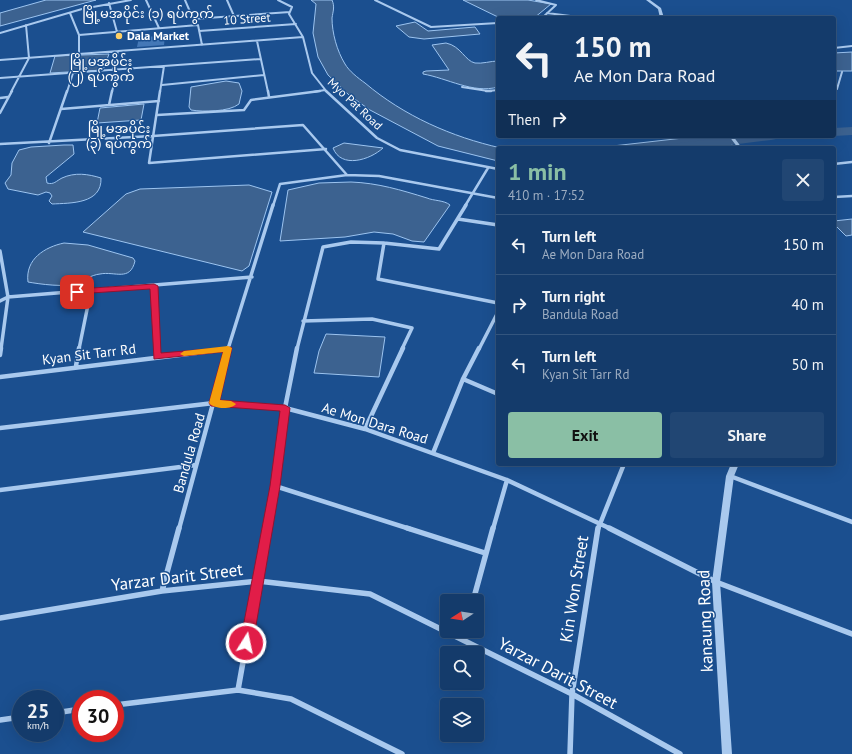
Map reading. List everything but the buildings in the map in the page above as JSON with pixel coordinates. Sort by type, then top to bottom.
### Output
[{"type":"street","points":[[0,33],[109,3],[131,0]]},
{"type":"street","points":[[146,0],[159,28]]},
{"type":"street","points":[[185,0],[196,25],[198,25],[202,45]]},
{"type":"street","points":[[227,0],[234,16]]},
{"type":"street","name":"Myo Pat Road","points":[[278,0],[292,7],[289,14],[303,37],[312,73],[325,90],[377,138],[400,150],[496,169]]},
{"type":"street","points":[[375,0],[429,26],[435,27],[496,23]]},
{"type":"street","points":[[536,0],[556,5],[544,16]]},
{"type":"street","points":[[648,0],[660,9],[662,16]]},
{"type":"street","points":[[109,3],[117,32]]},
{"type":"street","points":[[193,19],[290,12]]},
{"type":"street","points":[[70,13],[79,35],[79,53]]},
{"type":"street","points":[[547,13],[570,16]]},
{"type":"street","name":"10 Street","points":[[199,31],[296,24]]},
{"type":"street","points":[[0,113],[29,58],[26,25]]},
{"type":"street","points":[[79,35],[196,25]]},
{"type":"street","points":[[0,60],[303,37]]},
{"type":"street","points":[[257,41],[269,97]]},
{"type":"street","points":[[836,48],[852,46]]},
{"type":"street","points":[[113,70],[118,51]]},
{"type":"street","points":[[0,78],[261,59]]},
{"type":"street","points":[[164,66],[148,163],[326,150]]},
{"type":"street","points":[[109,105],[117,70]]},
{"type":"street","points":[[836,89],[842,72]]},
{"type":"street","points":[[49,143],[73,73]]},
{"type":"street","points":[[162,85],[264,75]]},
{"type":"street","points":[[462,87],[488,91],[496,90]]},
{"type":"street","points":[[157,115],[244,110],[251,100],[325,90]]},
{"type":"street","points":[[0,98],[8,98]]},
{"type":"street","points":[[61,109],[159,101]]},
{"type":"street","points":[[0,144],[49,143],[303,125],[347,175],[379,176],[496,198]]},
{"type":"street","points":[[836,164],[852,162]]},
{"type":"street","points":[[238,690],[275,486],[285,408],[303,322],[323,247],[351,242],[384,242],[439,248],[474,194],[488,168]]},
{"type":"street","name":"Bandula Road","points":[[162,591],[228,348],[252,277],[280,184],[347,175]]},
{"type":"street","points":[[836,198],[852,196]]},
{"type":"street","points":[[458,219],[496,225]]},
{"type":"street","points":[[384,242],[378,279],[496,303]]},
{"type":"street","points":[[0,251],[8,297],[0,355]]},
{"type":"street","points":[[0,301],[8,297],[252,277]]},
{"type":"street","points":[[154,286],[157,357]]},
{"type":"street","points":[[76,366],[90,290]]},
{"type":"street","points":[[433,453],[463,379],[496,316]]},
{"type":"street","points":[[303,322],[372,319],[412,328],[365,429]]},
{"type":"street","name":"Kyan Sit Tarr Rd","points":[[0,377],[76,366],[228,348]]},
{"type":"street","points":[[463,379],[496,393]]},
{"type":"street","name":"Ae Mon Dara Road","points":[[0,428],[214,403],[285,408],[365,429],[507,480],[599,523],[716,582],[852,634]]},
{"type":"street","points":[[0,490],[196,465]]},
{"type":"street","name":"Kin Won Street","points":[[570,754],[572,694],[599,523],[623,466]]},
{"type":"street","name":"kanaung Road","points":[[727,754],[716,582],[730,476],[734,466]]},
{"type":"street","points":[[730,476],[852,522]]},
{"type":"street","points":[[475,594],[485,553],[507,480]]},
{"type":"street","points":[[275,486],[485,553]]},
{"type":"street","name":"Yarzar Darit Street","points":[[0,618],[162,591],[258,581],[370,594],[572,694],[680,754]]},
{"type":"street","points":[[124,704],[238,690],[291,699],[402,754]]},
{"type":"street","points":[[0,720],[12,718]]},
{"type":"water","points":[[46,0],[96,0],[0,26],[0,13]]},
{"type":"water","points":[[311,0],[332,0],[334,7],[332,24],[336,42],[345,64],[354,74],[396,106],[429,124],[465,138],[496,147],[496,160],[438,146],[370,110],[349,95],[328,75],[318,57],[313,33],[316,4]]},
{"type":"water","points":[[463,0],[528,0],[551,4],[536,16],[496,16]]},
{"type":"water","points":[[415,22],[428,31],[475,27],[480,34],[424,39],[409,37],[396,26]]},
{"type":"water","points":[[446,43],[451,45],[459,50],[471,62],[481,63],[496,61],[496,87],[489,89],[470,87],[423,74],[423,72],[426,71],[449,70],[432,45]]},
{"type":"water","points":[[852,52],[852,71],[836,71],[836,53]]},
{"type":"water","points":[[109,54],[103,70],[50,73],[55,56]]},
{"type":"water","points":[[226,81],[239,83],[242,91],[239,104],[235,107],[223,110],[191,110],[189,107],[191,87]]},
{"type":"water","points":[[144,104],[141,120],[97,123],[100,108]]},
{"type":"water","points":[[683,138],[726,138],[733,146],[613,146]]},
{"type":"water","points":[[344,143],[383,148],[364,159],[349,160],[342,159],[337,155],[333,148]]},
{"type":"water","points":[[73,145],[74,154],[46,177],[47,183],[53,183],[67,176],[77,174],[101,178],[100,187],[91,197],[76,202],[52,204],[49,201],[52,196],[50,193],[46,192],[38,195],[8,189],[5,183],[11,175],[12,163],[19,150],[31,147]]},
{"type":"water","points":[[351,182],[389,187],[445,202],[450,205],[424,242],[412,241],[393,234],[374,232],[345,237],[280,241],[288,190],[319,183]]},
{"type":"water","points":[[249,185],[272,192],[249,266],[242,271],[83,232],[126,194],[140,189]]},
{"type":"water","points":[[852,219],[852,235],[846,236],[836,226],[836,221]]},
{"type":"water","points":[[64,243],[88,245],[133,258],[135,261],[133,267],[126,274],[106,273],[91,276],[80,282],[67,285],[28,282],[30,267],[38,255],[43,251]]},
{"type":"water","points":[[326,334],[385,337],[379,377],[314,373],[319,351]]},
{"type":"waterway","points":[[836,132],[852,131]]},
{"type":"waterway","points":[[688,146],[754,138]]},
{"type":"slow traffic","points":[[184,354],[228,348],[214,403],[231,404]]},
{"type":"place","name":"Dala Market","points":[[119,36]]},
{"type":"district","name":"မြို့မအပိုင်း (၁) ရပ်ကွက်","points":[[148,13]]},
{"type":"district","name":"မြို့မအပိုင်း (၂) ရပ်ကွက်","points":[[101,68]]},
{"type":"district","name":"မြို့မအပိုင်း (၃) ရပ်ကွက်","points":[[119,136]]},
{"type":"route","points":[[77,292],[154,286],[157,357],[228,348],[214,403],[285,408],[275,486],[246,643]]}]
